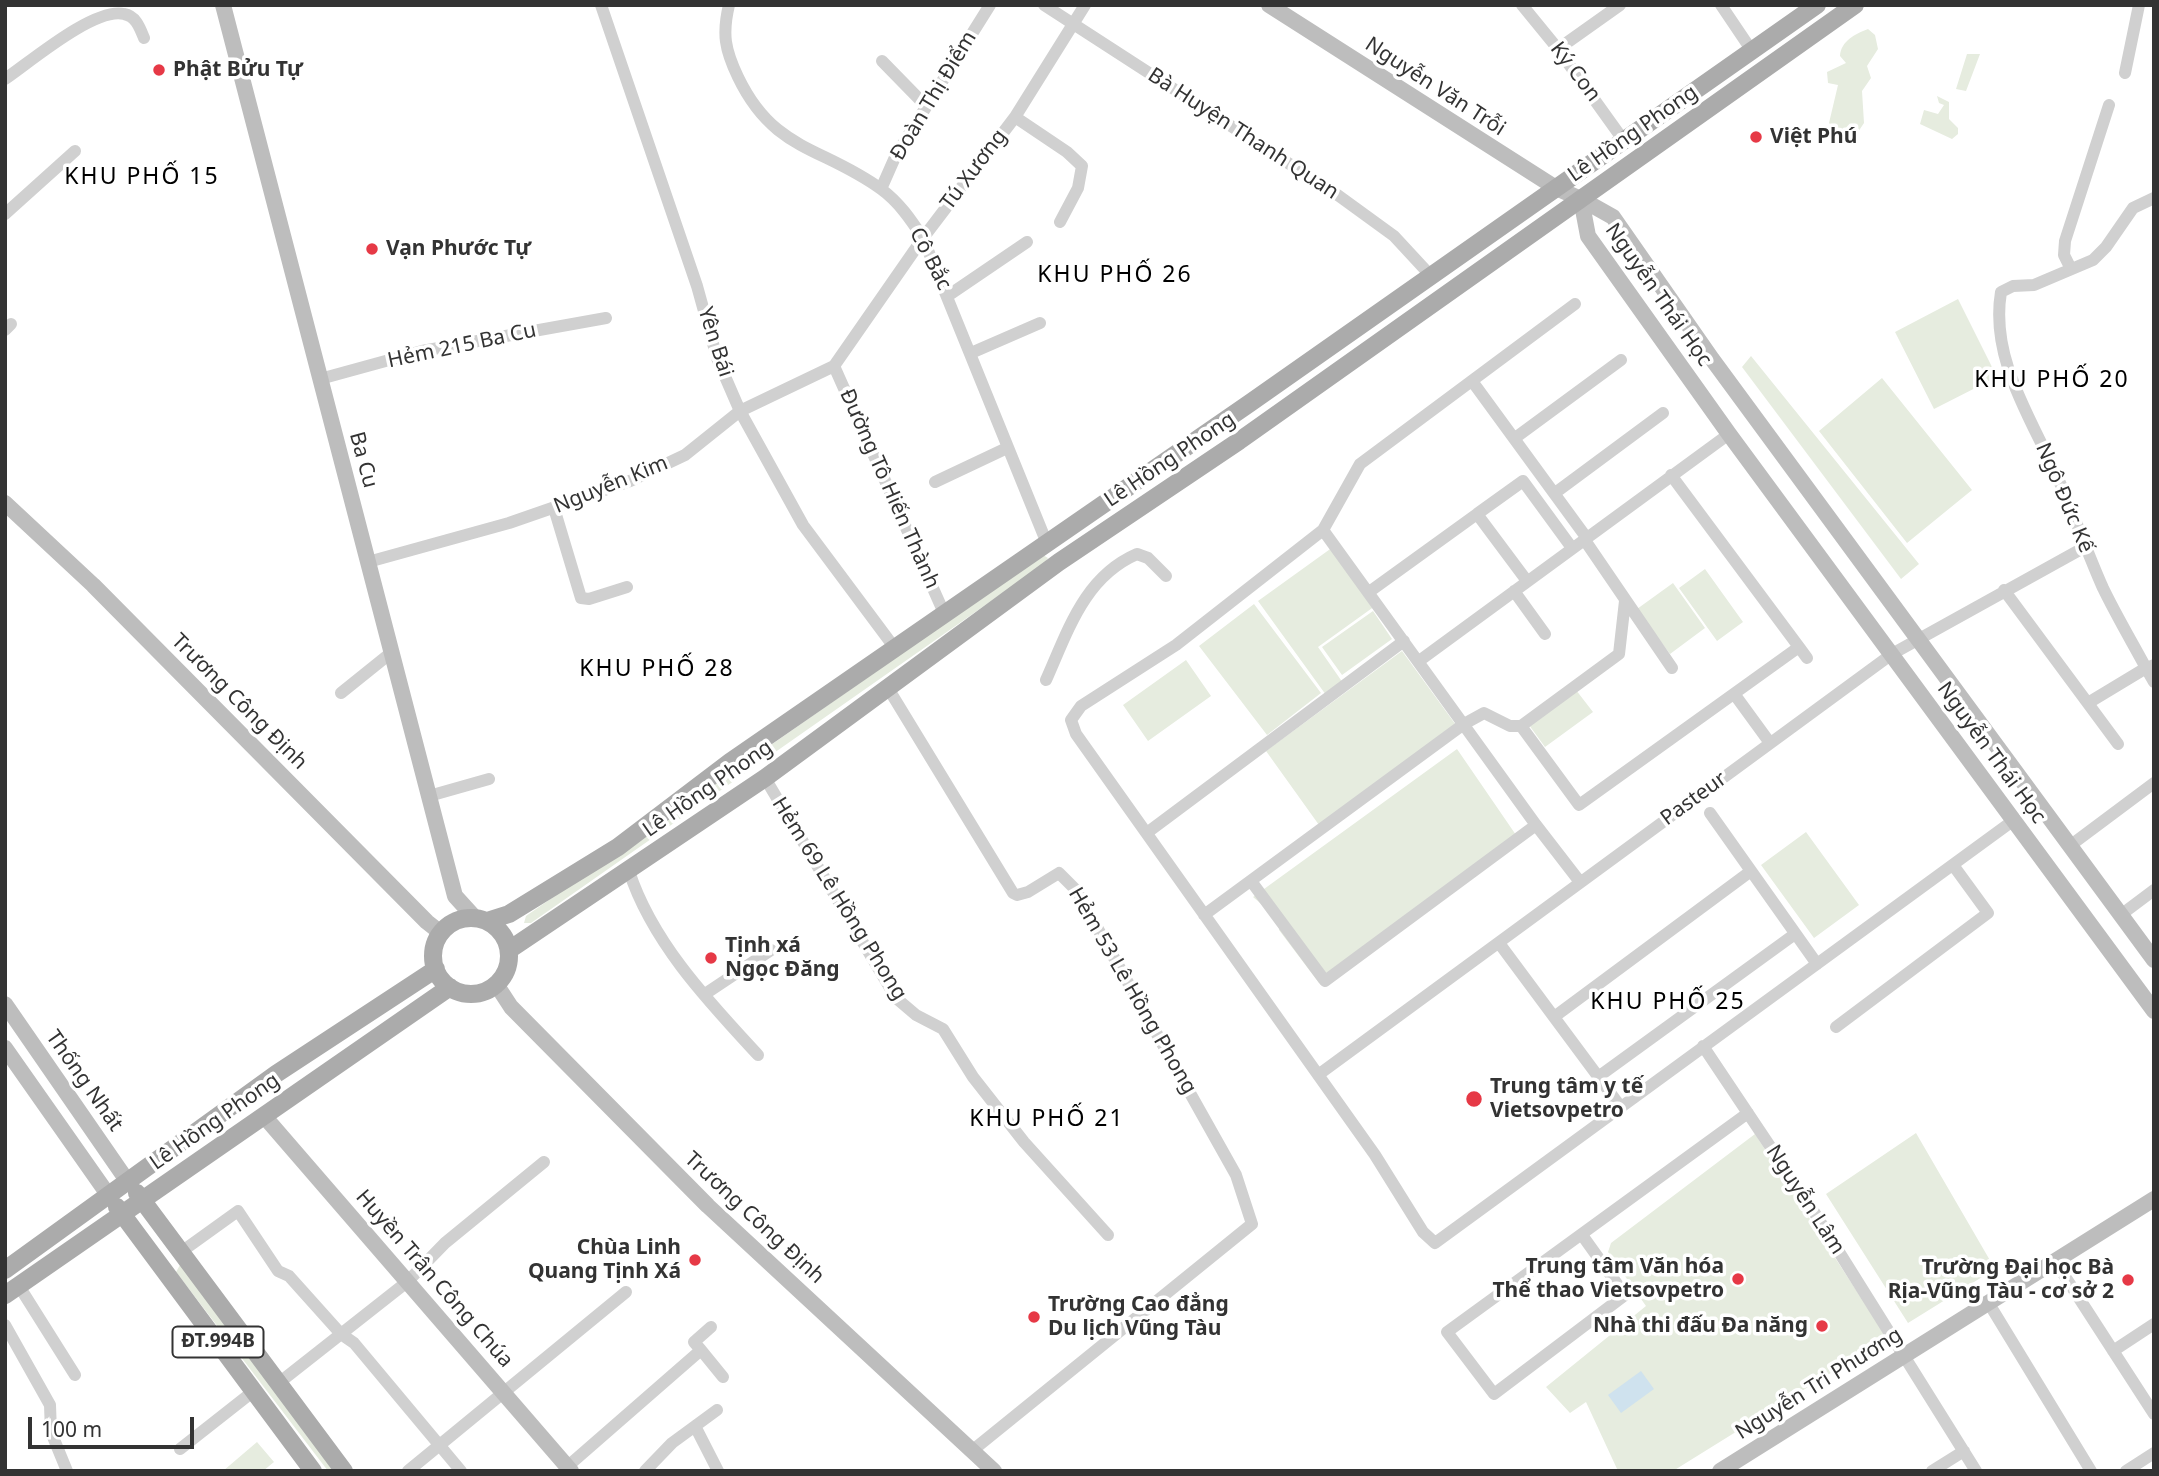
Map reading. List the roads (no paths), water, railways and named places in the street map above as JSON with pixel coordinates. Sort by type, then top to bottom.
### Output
[{"type":"main road","name":"Ba Cu","points":[[223,5],[455,896],[481,919]]},
{"type":"main road","name":"Nguyễn Văn Trỗi","points":[[1269,5],[1556,188],[1581,198]]},
{"type":"main road","name":"Lê Hồng Phong","points":[[509,950],[629,872],[765,778],[1059,562],[1239,441],[1855,5]]},
{"type":"main road","name":"Lê Hồng Phong","points":[[481,919],[509,914],[618,847],[730,762],[1597,160],[1752,51],[1802,12]]},
{"type":"main road","points":[[1802,12],[1807,40]]},
{"type":"main road","points":[[1597,160],[1609,178]]},
{"type":"main road","name":"Nguyễn Thái Học","points":[[1581,198],[1613,217],[1754,415],[2154,960]]},
{"type":"main road","name":"Nguyễn Thái Học","points":[[1581,198],[1588,236],[1729,433],[2154,1011]]},
{"type":"main road","points":[[1729,433],[1754,415]]},
{"type":"main road","name":"Trương Công Định","points":[[5,503],[93,585],[427,922],[441,933]]},
{"type":"main road","points":[[1046,541],[1059,562]]},
{"type":"main road","points":[[462,919],[481,919],[498,928],[509,950],[504,975],[496,984],[474,993],[450,987],[436,969],[433,956],[441,933],[462,919]]},
{"type":"main road","name":"Lê Hồng Phong","points":[[5,1270],[276,1074],[436,969]]},
{"type":"main road","name":"Trương Công Định","points":[[496,984],[511,1007],[708,1206],[994,1471]]},
{"type":"main road","name":"Lê Hồng Phong","points":[[12,1290],[450,987]]},
{"type":"main road","name":"Thống Nhất","points":[[5,1004],[128,1182]]},
{"type":"main road","points":[[5,1048],[122,1214]]},
{"type":"main road","name":"Huyền Trân Công Chúa","points":[[264,1116],[569,1468]]},
{"type":"main road","points":[[128,1182],[142,1200]]},
{"type":"main road","name":"Nguyễn Tri Phương","points":[[1720,1471],[2154,1199]]},
{"type":"main road","name":"ĐT.994B","points":[[142,1200],[344,1471]]},
{"type":"main road","name":"ĐT.994B","points":[[122,1214],[313,1471]]},
{"type":"street","name":"Yên Bái","points":[[601,5],[698,286],[717,358],[740,411],[803,525],[894,647]]},
{"type":"street","name":"Cô Bắc","points":[[729,5],[724,42],[754,108],[769,125],[786,136],[881,189],[901,207],[923,238],[949,295],[1046,541]]},
{"type":"street","name":"Đoàn Thị Điểm","points":[[881,189],[896,155],[925,105],[990,5]]},
{"type":"street","name":"Bà Huyện Thanh Quan","points":[[1044,5],[1339,196],[1394,236],[1431,276]]},
{"type":"street","name":"Tú Xương","points":[[834,366],[923,238],[1014,117],[1085,5]]},
{"type":"street","name":"Ký Con","points":[[1522,5],[1558,49],[1624,141]]},
{"type":"street","points":[[1558,49],[1620,5]]},
{"type":"street","points":[[1721,5],[1752,51]]},
{"type":"street","points":[[2125,73],[2138,5]]},
{"type":"street","points":[[5,79],[58,40],[107,15],[124,14],[137,21],[144,38]]},
{"type":"street","points":[[882,61],[925,105]]},
{"type":"street","points":[[2109,104],[2065,241],[2064,255],[2071,269],[2092,260],[2106,247],[2133,208],[2154,198]]},
{"type":"street","points":[[1014,117],[1068,152],[1082,166],[1078,187],[1060,222]]},
{"type":"street","points":[[5,214],[75,151]]},
{"type":"street","points":[[949,295],[1027,242]]},
{"type":"street","name":"Ngô Đức Kế","points":[[2071,269],[2034,285],[2014,286],[2001,292],[1997,313],[2002,345],[2012,380],[2057,476],[2104,591],[2150,666],[2154,682]]},
{"type":"street","points":[[1576,304],[1360,464],[1323,530],[1220,607],[1176,645],[1081,706],[1072,717],[1072,728],[1375,1155],[1423,1232],[1435,1243],[2014,820]]},
{"type":"street","name":"Hẻm 215 Ba Cu","points":[[320,379],[422,351],[606,318]]},
{"type":"street","points":[[971,353],[1040,323]]},
{"type":"street","points":[[1515,438],[1621,360]]},
{"type":"street","name":"Nguyễn Kim","points":[[368,562],[554,508],[631,481],[685,455],[740,411],[834,366]]},
{"type":"street","name":"Đường Tô Hiến Thành","points":[[834,366],[944,613]]},
{"type":"street","points":[[1472,381],[1555,493],[1672,668]]},
{"type":"street","points":[[1555,493],[1663,413]]},
{"type":"street","points":[[1419,661],[1729,433]]},
{"type":"street","points":[[935,482],[1007,447]]},
{"type":"street","points":[[1671,475],[1807,658]]},
{"type":"street","points":[[1369,592],[1523,481],[1572,548]]},
{"type":"street","points":[[554,508],[581,598],[589,599],[627,587]]},
{"type":"street","points":[[1477,514],[1527,581]]},
{"type":"street","points":[[1323,530],[1535,825],[1580,882]]},
{"type":"street","name":"Pasteur","points":[[1318,1075],[1892,654],[2085,547]]},
{"type":"street","points":[[1046,680],[1082,600],[1095,583],[1138,554],[1147,558],[1166,576]]},
{"type":"street","points":[[2004,590],[2119,744]]},
{"type":"street","points":[[1514,591],[1545,634]]},
{"type":"street","points":[[1204,915],[1464,724],[1485,713],[1510,726],[1521,726],[1619,654],[1625,601]]},
{"type":"street","points":[[1148,832],[1404,641]]},
{"type":"street","points":[[1521,726],[1579,805],[1799,647]]},
{"type":"street","points":[[341,693],[392,652]]},
{"type":"street","points":[[2088,703],[2150,666]]},
{"type":"street","name":"Hẻm 53 Lê Hồng Phong","points":[[888,688],[1013,892],[1020,895],[1028,892],[1059,873],[1076,890],[1236,1175],[1252,1224],[973,1450]]},
{"type":"street","points":[[1735,695],[1770,743]]},
{"type":"street","name":"Hẻm 69 Lê Hồng Phong","points":[[765,778],[896,999],[916,1015],[943,1029],[973,1077],[1024,1142],[1108,1235]]},
{"type":"street","points":[[429,796],[489,779]]},
{"type":"street","points":[[2071,845],[2154,783]]},
{"type":"street","points":[[1710,813],[1817,964]]},
{"type":"street","points":[[1251,881],[1325,981],[1535,825]]},
{"type":"street","points":[[1836,1027],[1988,913],[1953,865]]},
{"type":"street","points":[[1554,1017],[1751,871]]},
{"type":"street","points":[[629,872],[637,896],[663,938],[705,994],[758,1055]]},
{"type":"street","points":[[2122,914],[2154,890]]},
{"type":"street","points":[[1598,1077],[1795,934]]},
{"type":"street","points":[[1499,943],[1620,1106]]},
{"type":"street","points":[[705,994],[771,950]]},
{"type":"street","name":"Nguyễn Lâm","points":[[1703,1046],[1904,1354],[1976,1471]]},
{"type":"street","points":[[1582,1235],[1625,1295],[1494,1394],[1447,1332],[1748,1113]]},
{"type":"street","points":[[280,1382],[407,1282],[445,1243],[544,1162]]},
{"type":"street","points":[[181,1252],[238,1211],[278,1271],[289,1276],[341,1334],[354,1343],[461,1471]]},
{"type":"street","points":[[2055,1261],[2154,1414]]},
{"type":"street","points":[[12,1290],[75,1375]]},
{"type":"street","points":[[408,1471],[503,1390],[626,1292]]},
{"type":"street","points":[[1988,1302],[2091,1471]]},
{"type":"street","points":[[2113,1351],[2154,1324]]},
{"type":"street","points":[[5,1325],[50,1405],[51,1432],[67,1471]]},
{"type":"street","points":[[711,1327],[694,1342],[723,1377]]},
{"type":"street","points":[[569,1468],[701,1350]]},
{"type":"street","points":[[180,1449],[255,1390]]},
{"type":"street","points":[[645,1471],[672,1443],[717,1410]]},
{"type":"street","points":[[695,1426],[718,1471]]},
{"type":"street","points":[[1932,1471],[1964,1451]]},
{"type":"street","points":[[2126,1471],[2154,1453]]},
{"type":"water","points":[[1641,1371],[1654,1389],[1621,1413],[1608,1395]]},
{"type":"place","name":"Phật Bửu Tự","points":[[159,70]]},
{"type":"place","name":"Việt Phú","points":[[1756,137]]},
{"type":"place","name":"Vạn Phước Tự","points":[[372,249]]},
{"type":"place","name":"Tịnh xá Ngọc Đăng","points":[[711,958]]},
{"type":"place","name":"Trung tâm y tế Vietsovpetro","points":[[1474,1099]]},
{"type":"place","name":"Chùa Linh Quang Tịnh Xá","points":[[695,1260]]},
{"type":"place","name":"Trung tâm Văn hóa Thể thao Vietsovpetro","points":[[1738,1279]]},
{"type":"place","name":"Trường Đại học Bà Rịa-Vũng Tàu - cơ sở 2","points":[[2128,1280]]},
{"type":"place","name":"Trường Cao đẳng Du lịch Vũng Tàu","points":[[1034,1317]]},
{"type":"place","name":"Nhà thi đấu Đa năng","points":[[1822,1326]]},
{"type":"district","name":"KHU PHỐ 15","points":[[142,177]]},
{"type":"district","name":"KHU PHỐ 26","points":[[1115,275]]},
{"type":"district","name":"KHU PHỐ 20","points":[[2052,380]]},
{"type":"district","name":"KHU PHỐ 28","points":[[657,669]]},
{"type":"district","name":"KHU PHỐ 25","points":[[1668,1002]]},
{"type":"district","name":"KHU PHỐ 21","points":[[1047,1119]]}]
